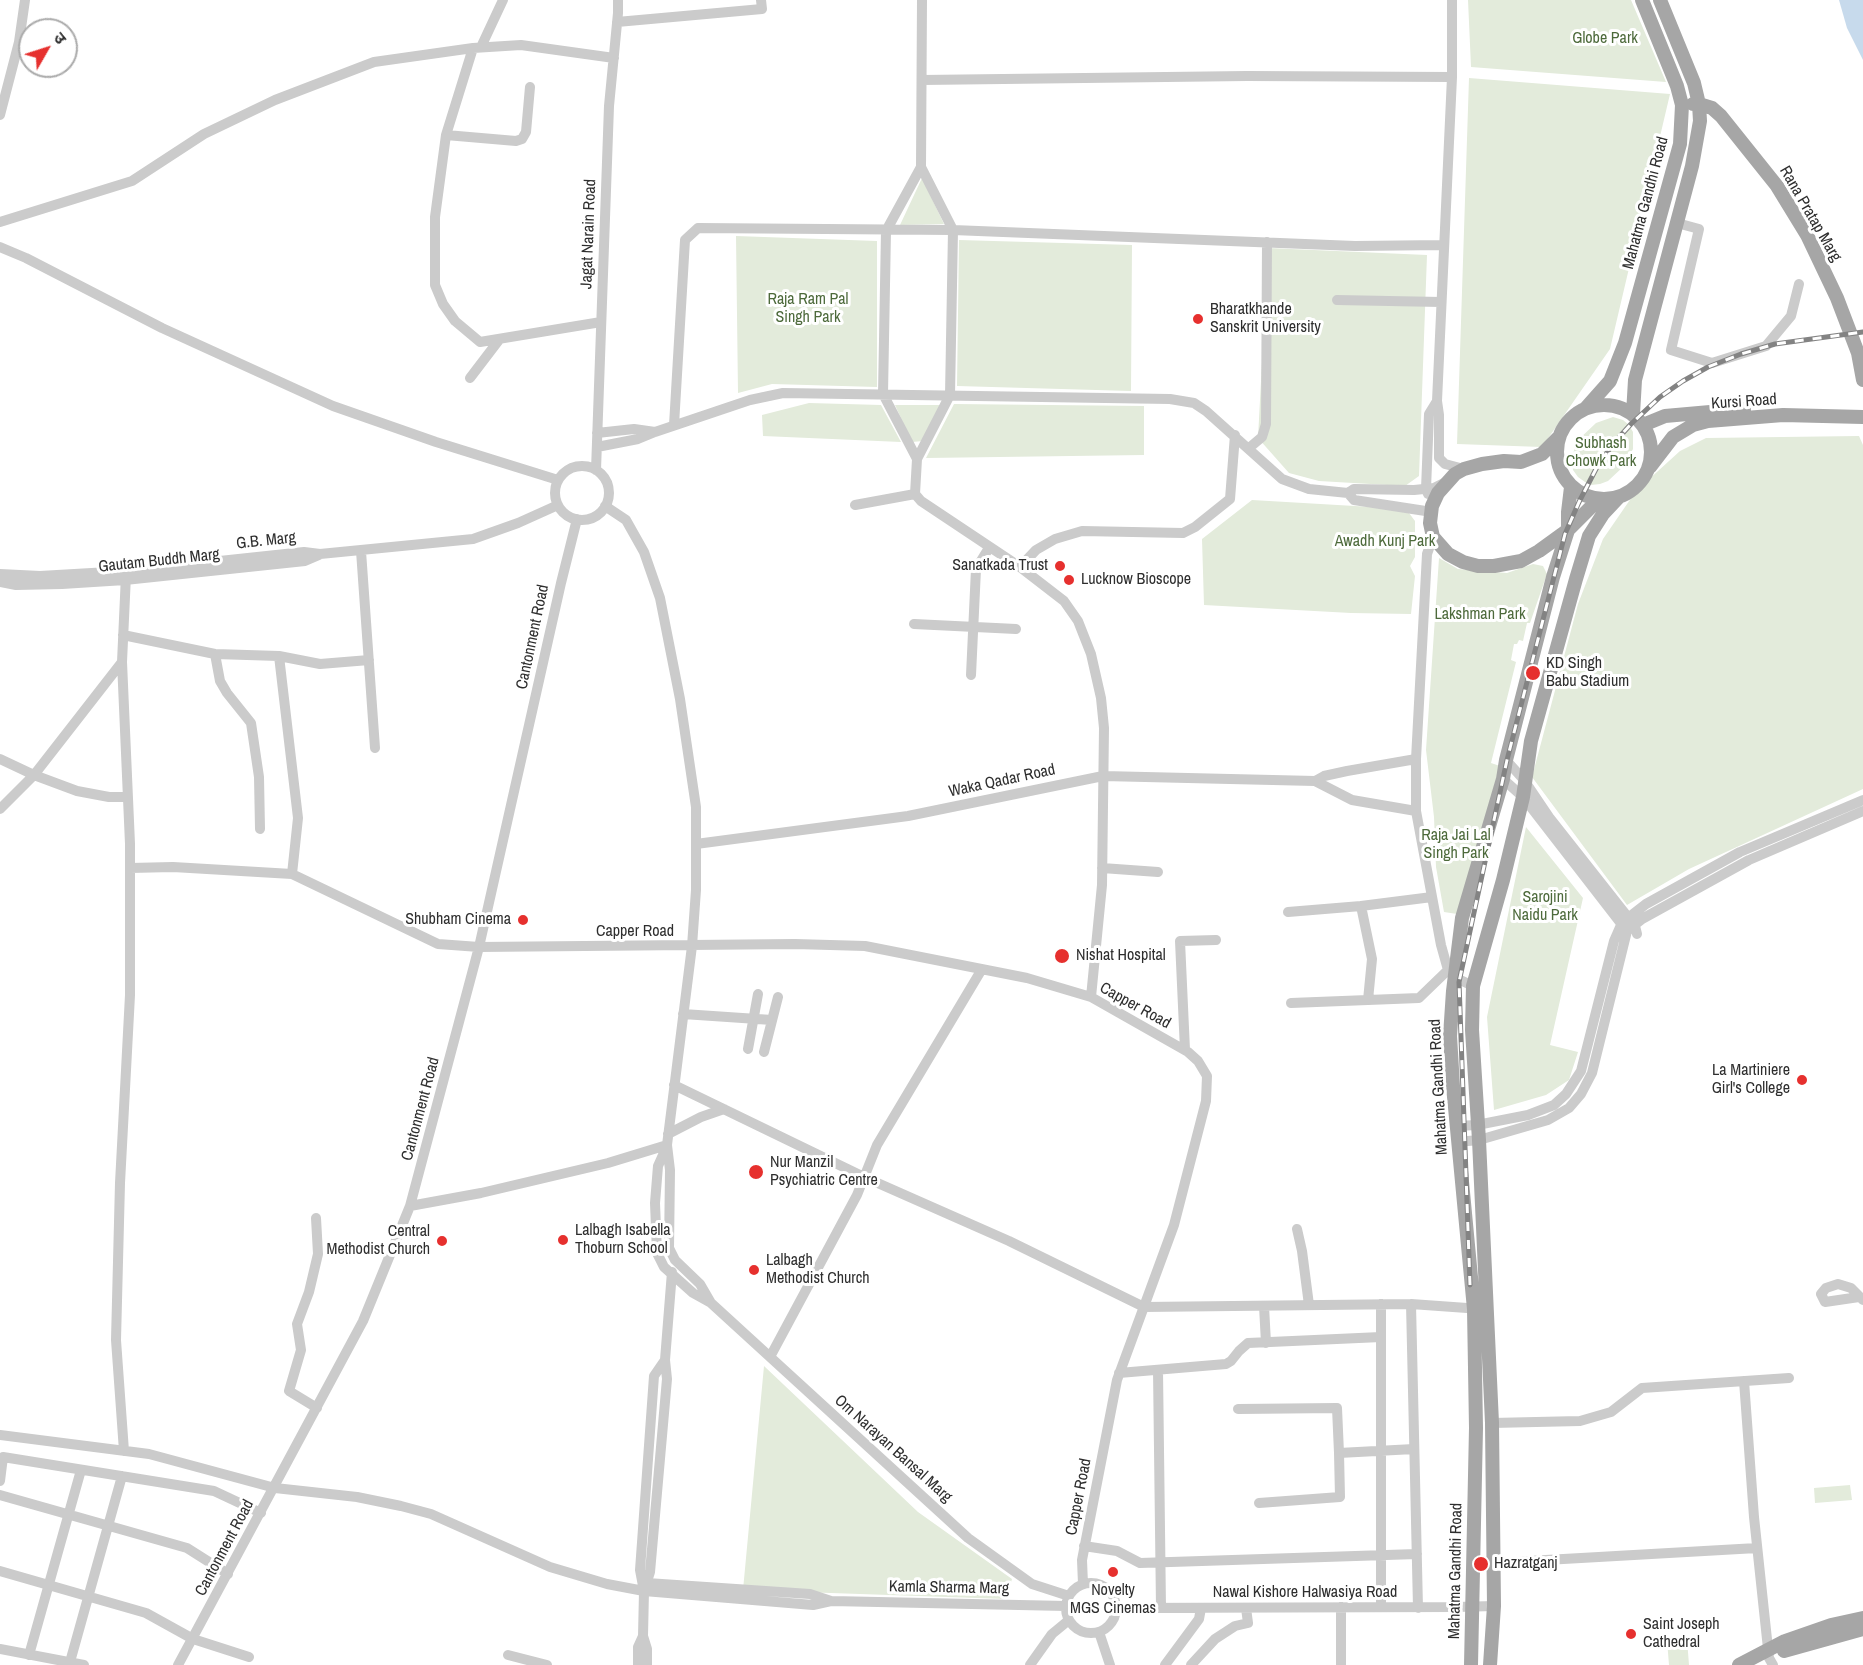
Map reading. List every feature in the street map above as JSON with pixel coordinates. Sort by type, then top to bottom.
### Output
[{"type":"main road","name":"Mahatma Gandhi Road","points":[[1586,408],[1610,381],[1625,342],[1680,144],[1682,105],[1677,86],[1642,0]]},
{"type":"main road","name":"Mahatma Gandhi Road","points":[[1633,414],[1635,380],[1677,223],[1700,121],[1694,83],[1660,0]]},
{"type":"main road","points":[[1682,105],[1699,104]]},
{"type":"main road","name":"Rana Pratap Marg","points":[[1699,104],[1712,108],[1748,147],[1777,186],[1807,235],[1837,297],[1858,353],[1863,380]]},
{"type":"main road","points":[[1602,404],[1618,406],[1633,414],[1643,425],[1650,439],[1651,455],[1648,470],[1631,492],[1618,498],[1599,499],[1584,495],[1571,487],[1558,464],[1556,451],[1558,438],[1564,425],[1586,408],[1602,404]]},
{"type":"main road","name":"Kursi Road","points":[[1648,470],[1673,437],[1693,425],[1708,421],[1863,408]]},
{"type":"main road","name":"Kursi Road","points":[[1643,425],[1665,416],[1719,410],[1836,411],[1863,417]]},
{"type":"main road","points":[[1558,438],[1542,454],[1521,462],[1504,461],[1464,469],[1446,482],[1438,493],[1432,509],[1430,523],[1433,537],[1448,554],[1478,567],[1521,561],[1568,530],[1599,499]]},
{"type":"main road","name":"Mahatma Gandhi Road","points":[[1490,1665],[1494,1606],[1492,1423],[1480,1309],[1457,1142],[1450,1036],[1451,974],[1462,918],[1503,778],[1568,530],[1571,487]]},
{"type":"main road","name":"Mahatma Gandhi Road","points":[[1471,1665],[1480,1309],[1479,1140],[1472,1030],[1473,986],[1503,880],[1523,797],[1532,741],[1589,536],[1603,514],[1618,498]]},
{"type":"main road","points":[[1539,551],[1551,558],[1557,565]]},
{"type":"main road","points":[[1767,1659],[1785,1641],[1831,1625],[1863,1618]]},
{"type":"main road","points":[[1739,1665],[1767,1659],[1808,1643],[1863,1629]]},
{"type":"street","points":[[0,115],[19,42],[25,0]]},
{"type":"street","points":[[503,0],[477,47],[446,135],[435,217],[435,285],[443,304],[455,321],[480,342],[553,328],[601,322]]},
{"type":"street","name":"Jagat Narain Road","points":[[596,470],[609,106],[618,0]]},
{"type":"street","points":[[617,22],[762,9],[761,0]]},
{"type":"street","points":[[922,0],[921,167],[953,230],[950,395],[917,459],[915,494],[921,501],[1020,567],[1064,601],[1078,621],[1091,654],[1101,698],[1104,728],[1102,868],[1090,997]]},
{"type":"street","points":[[1452,0],[1452,77],[1437,401],[1439,458],[1445,464],[1464,469]]},
{"type":"street","points":[[0,222],[132,181],[204,134],[275,100],[374,62],[477,47],[521,45],[614,58]]},
{"type":"street","points":[[922,80],[1247,76],[1452,77]]},
{"type":"street","points":[[446,135],[516,141],[522,139],[526,132],[530,87]]},
{"type":"street","points":[[917,459],[883,394],[886,231],[921,167]]},
{"type":"street","points":[[1677,223],[1699,229],[1671,350],[1712,363],[1766,346],[1791,316],[1799,284]]},
{"type":"street","points":[[674,425],[685,240],[698,228],[953,230],[1355,246],[1443,245]]},
{"type":"street","points":[[1249,448],[1262,437],[1266,424],[1267,242]]},
{"type":"street","points":[[0,247],[162,328],[333,406],[436,442],[558,480]]},
{"type":"street","points":[[1337,300],[1441,302]]},
{"type":"street","points":[[470,378],[499,340]]},
{"type":"street","points":[[597,447],[638,439],[750,400],[783,393],[1170,399],[1194,403],[1235,435],[1282,478],[1310,489],[1347,493],[1354,489],[1414,490],[1426,489],[1446,482]]},
{"type":"street","points":[[1347,493],[1354,500],[1432,509],[1426,489],[1430,414],[1437,401]]},
{"type":"street","points":[[597,433],[634,429],[655,432]]},
{"type":"street","points":[[1020,567],[1036,550],[1055,539],[1082,531],[1183,533],[1195,527],[1230,499],[1235,435]]},
{"type":"street","points":[[576,466],[586,466],[596,470],[604,477],[608,486],[605,506],[597,515],[586,519],[566,515],[555,497],[558,480],[566,471],[576,466]]},
{"type":"street","points":[[855,506],[915,494]]},
{"type":"street","name":"Gautam Buddh Marg","points":[[0,582],[16,585],[62,584],[126,576],[305,561],[320,554],[474,539],[518,524],[558,505]]},
{"type":"street","points":[[605,506],[626,520],[644,552],[660,598],[680,699],[695,796],[696,890],[692,946],[668,1139],[669,1248],[675,1260],[700,1284],[711,1304]]},
{"type":"street","name":"Cantonment Road","points":[[178,1665],[363,1321],[410,1206],[479,947],[577,519]]},
{"type":"street","points":[[1433,537],[1427,554],[1416,759],[1416,811],[1441,945],[1451,974],[1473,986]]},
{"type":"street","points":[[971,675],[976,569],[989,548]]},
{"type":"street","points":[[362,550],[375,748]]},
{"type":"street","points":[[0,574],[126,576],[122,662],[130,868],[130,995],[120,1183],[116,1340],[124,1451]]},
{"type":"street","points":[[914,624],[1017,629]]},
{"type":"street","points":[[123,635],[215,654],[279,656],[320,664],[369,660]]},
{"type":"street","points":[[215,654],[220,681],[226,693],[251,723],[259,777],[261,829]]},
{"type":"street","points":[[130,868],[173,867],[292,874],[298,818],[279,656]]},
{"type":"street","points":[[0,809],[34,775],[122,662]]},
{"type":"street","points":[[0,759],[77,791],[110,797],[128,797]]},
{"type":"street","name":"Waka Qadar Road","points":[[1315,781],[1324,776],[1416,759]]},
{"type":"street","points":[[1457,1142],[1479,1140],[1548,1120],[1569,1108],[1581,1094],[1592,1073],[1628,925],[1524,780],[1506,760]]},
{"type":"street","name":"Waka Qadar Road","points":[[696,844],[908,816],[1103,776],[1315,781],[1352,800],[1416,811]]},
{"type":"street","points":[[1503,778],[1523,797],[1628,925]]},
{"type":"street","points":[[1456,1126],[1477,1125],[1527,1115],[1554,1105],[1566,1094],[1581,1071],[1614,941],[1646,904],[1740,852],[1863,800]]},
{"type":"street","points":[[1628,925],[1738,866],[1863,811]]},
{"type":"street","points":[[1102,868],[1158,872]]},
{"type":"street","name":"Capper Road","points":[[292,874],[438,944],[479,947],[795,944],[865,946],[1027,978],[1090,997],[1185,1050],[1198,1061],[1207,1076],[1206,1101],[1174,1225],[1119,1373],[1084,1546],[1083,1584]]},
{"type":"street","points":[[1288,912],[1432,897]]},
{"type":"street","points":[[1361,906],[1372,959],[1368,1000]]},
{"type":"street","points":[[1185,1050],[1180,941],[1216,940]]},
{"type":"street","points":[[770,1357],[857,1195],[877,1145],[982,969]]},
{"type":"street","points":[[1291,1003],[1419,998],[1451,974]]},
{"type":"street","points":[[748,1049],[758,994]]},
{"type":"street","points":[[764,1052],[778,997]]},
{"type":"street","points":[[683,1014],[772,1020]]},
{"type":"street","points":[[674,1085],[864,1177],[1009,1241],[1144,1307],[1411,1304],[1480,1309]]},
{"type":"street","points":[[410,1206],[493,1191],[608,1164],[668,1139],[701,1117],[724,1109]]},
{"type":"street","points":[[668,1139],[658,1166],[655,1203],[657,1253],[671,1275],[711,1304]]},
{"type":"street","points":[[316,1218],[318,1254],[309,1292],[297,1324],[301,1350],[289,1391],[317,1408]]},
{"type":"street","points":[[1297,1229],[1309,1305]]},
{"type":"street","points":[[647,1665],[643,1636],[645,1587],[640,1570],[654,1376],[665,1360],[671,1275],[675,1260]]},
{"type":"street","name":"Om Narayan Bansal Marg","points":[[711,1304],[968,1538],[1032,1584],[1067,1601]]},
{"type":"street","points":[[1381,1304],[1381,1607]]},
{"type":"street","points":[[1411,1304],[1418,1608]]},
{"type":"street","points":[[1264,1306],[1266,1343]]},
{"type":"street","points":[[1119,1373],[1226,1364],[1248,1343],[1380,1337]]},
{"type":"street","points":[[1158,1370],[1161,1608]]},
{"type":"street","points":[[1492,1423],[1580,1420],[1611,1412],[1642,1388],[1789,1378]]},
{"type":"street","points":[[1744,1381],[1767,1659]]},
{"type":"street","points":[[1238,1409],[1337,1408],[1340,1497],[1260,1503]]},
{"type":"street","name":"Kamla Sharma Marg","points":[[0,1435],[149,1454],[275,1488],[357,1497],[401,1506],[432,1514],[550,1568],[608,1584],[741,1594],[810,1594],[831,1601],[1067,1601]]},
{"type":"street","points":[[1339,1453],[1414,1449]]},
{"type":"street","points":[[0,1481],[3,1457],[214,1491],[261,1513]]},
{"type":"street","points":[[29,1654],[81,1470]]},
{"type":"street","points":[[70,1662],[122,1476]]},
{"type":"street","points":[[0,1495],[187,1548],[228,1574]]},
{"type":"street","points":[[1084,1546],[1117,1551],[1140,1563],[1417,1554]]},
{"type":"street","points":[[1493,1563],[1757,1548]]},
{"type":"street","points":[[0,1571],[146,1613],[193,1639],[249,1657]]},
{"type":"street","points":[[1093,1582],[1103,1585],[1111,1592],[1117,1608],[1114,1620],[1099,1632],[1082,1631],[1069,1620],[1067,1601],[1075,1588],[1083,1584],[1093,1582]]},
{"type":"street","name":"Nawal Kishore Halwasiya Road","points":[[1117,1608],[1494,1606]]},
{"type":"street","points":[[1341,1607],[1341,1665]]},
{"type":"street","points":[[1165,1665],[1199,1619],[1201,1608]]},
{"type":"street","points":[[1191,1665],[1215,1639],[1234,1626],[1248,1623],[1246,1608]]},
{"type":"street","points":[[1030,1665],[1052,1634],[1069,1620]]},
{"type":"street","points":[[1099,1632],[1110,1665]]},
{"type":"street","points":[[638,1665],[638,1647],[643,1636]]},
{"type":"street","points":[[0,1649],[84,1665]]},
{"type":"street","points":[[508,1655],[548,1665]]},
{"type":"green space","name":"Globe Park","points":[[1468,0],[1631,0],[1666,82],[1471,67]]},
{"type":"green space","points":[[1469,78],[1670,94],[1610,349],[1542,447],[1457,444]]},
{"type":"green space","points":[[922,178],[944,224],[900,225]]},
{"type":"green space","name":"Raja Ram Pal Singh Park","points":[[736,236],[877,241],[877,387],[772,384],[738,393]]},
{"type":"green space","points":[[959,240],[1132,245],[1131,391],[957,386]]},
{"type":"green space","points":[[1268,248],[1427,255],[1419,476],[1405,486],[1319,481],[1289,473],[1258,438]]},
{"type":"green space","points":[[809,403],[881,405],[901,442],[763,436],[762,415]]},
{"type":"green space","points":[[954,404],[1144,406],[1144,455],[926,458]]},
{"type":"green space","points":[[895,405],[940,405],[923,441],[912,442]]},
{"type":"green space","name":"Subhash Chowk Park","points":[[1613,417],[1629,425],[1633,432],[1633,449],[1624,466],[1608,481],[1591,485],[1578,477],[1573,470],[1571,460],[1577,441],[1596,423]]},
{"type":"green space","points":[[1859,436],[1863,445],[1863,789],[1689,869],[1627,905],[1532,777],[1578,604],[1603,539],[1636,491],[1680,451],[1706,438]]},
{"type":"green space","name":"Awadh Kunj Park","points":[[1252,500],[1406,509],[1415,521],[1415,557],[1410,566],[1415,576],[1411,614],[1204,605],[1202,539]]},
{"type":"green space","name":"Lakshman Park","points":[[1439,558],[1458,569],[1507,573],[1533,564],[1543,566],[1547,574],[1530,623],[1527,623],[1523,641],[1519,640],[1517,644],[1514,644],[1511,660],[1516,662],[1491,763],[1500,766],[1457,914],[1444,912],[1436,867],[1434,817],[1426,750]]},
{"type":"green space","name":"Sarojini Naidu Park","points":[[1526,827],[1583,898],[1550,1045],[1578,1052],[1569,1080],[1546,1095],[1494,1110],[1487,1017]]},
{"type":"green space","points":[[764,1366],[918,1512],[1012,1579],[1006,1599],[743,1590]]},
{"type":"green space","points":[[1850,1485],[1852,1500],[1815,1503],[1814,1488]]},
{"type":"green space","points":[[1687,1639],[1689,1665],[1669,1665],[1667,1640]]},
{"type":"water","points":[[1839,0],[1863,0],[1863,60],[1847,28]]},
{"type":"railway","points":[[1470,1285],[1459,982],[1507,760],[1565,534],[1597,467],[1613,444],[1660,397],[1683,381],[1708,367],[1775,344],[1863,332]]},
{"type":"place","name":"Bharatkhande Sanskrit University","points":[[1198,319]]},
{"type":"place","name":"Sanatkada Trust","points":[[1060,566]]},
{"type":"place","name":"Lucknow Bioscope","points":[[1069,580]]},
{"type":"place","name":"KD Singh Babu Stadium","points":[[1533,673]]},
{"type":"place","name":"Shubham Cinema","points":[[523,920]]},
{"type":"place","name":"Nishat Hospital","points":[[1062,956]]},
{"type":"place","name":"La Martiniere Girl's College","points":[[1802,1080]]},
{"type":"place","name":"Nur Manzil Psychiatric Centre","points":[[756,1172]]},
{"type":"place","name":"Lalbagh Isabella Thoburn School","points":[[563,1240]]},
{"type":"place","name":"Central Methodist Church","points":[[442,1241]]},
{"type":"place","name":"Lalbagh Methodist Church","points":[[754,1270]]},
{"type":"place","name":"Hazratganj","points":[[1481,1564]]},
{"type":"place","name":"Novelty MGS Cinemas","points":[[1113,1572]]},
{"type":"place","name":"Saint Joseph Cathedral","points":[[1631,1634]]},
{"type":"park label","name":"Raja Jai Lal Singh Park","points":[[1456,845]]}]
